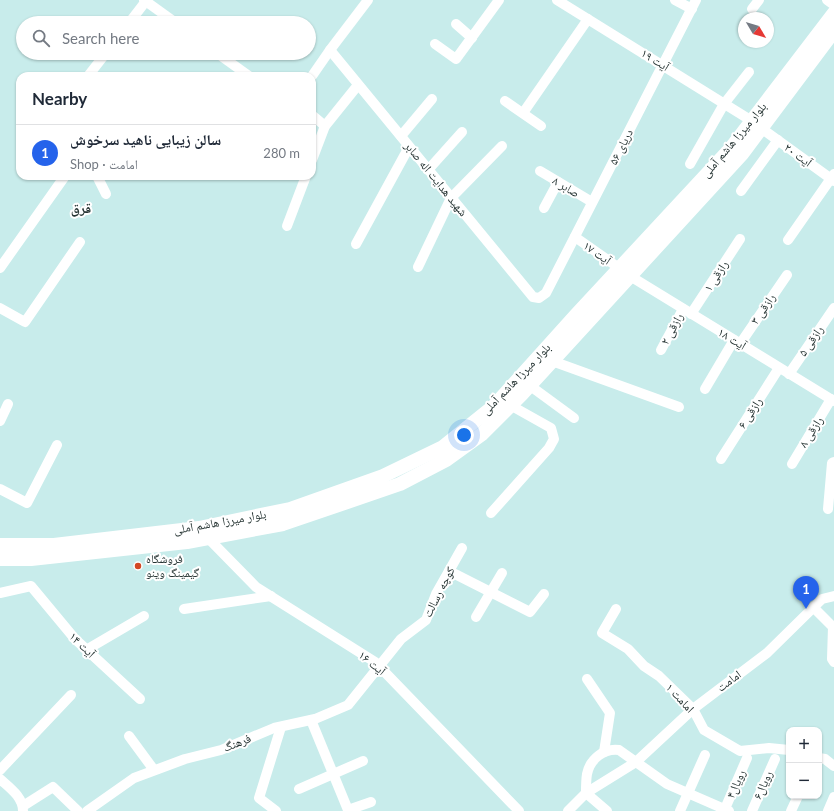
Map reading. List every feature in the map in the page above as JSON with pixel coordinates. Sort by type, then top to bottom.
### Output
[{"type":"main road","name":"بلوار میرزا هاشم آملی","points":[[0,560],[31,559],[128,543],[290,509],[383,476],[443,447],[494,406],[559,344],[624,272],[742,154],[756,124],[807,58],[834,13]]},
{"type":"main road","name":"بلوار میرزا هاشم آملی","points":[[807,58],[834,31]]},
{"type":"main road","name":"بلوار میرزا هاشم آملی","points":[[0,545],[187,542],[283,524],[400,484],[446,460],[482,434],[552,361],[559,344]]},
{"type":"street","points":[[315,72],[368,0]]},
{"type":"street","points":[[435,44],[456,59],[499,0]]},
{"type":"street","name":"آیت ۱۹","points":[[557,0],[756,124]]},
{"type":"street","points":[[675,0],[694,4]]},
{"type":"street","points":[[752,9],[759,0]]},
{"type":"street","points":[[827,0],[834,5]]},
{"type":"street","points":[[136,16],[151,2],[168,16]]},
{"type":"street","name":"دریای ۵۶","points":[[546,294],[694,4]]},
{"type":"street","points":[[523,113],[588,19]]},
{"type":"street","points":[[456,24],[472,38]]},
{"type":"street","name":"شهید هدایت اله صابر","points":[[330,50],[533,297],[539,298],[546,294]]},
{"type":"street","points":[[91,72],[101,60]]},
{"type":"street","points":[[227,60],[243,72]]},
{"type":"street","points":[[690,164],[724,104],[749,72]]},
{"type":"street","points":[[316,150],[325,126],[358,85]]},
{"type":"street","points":[[401,136],[432,99]]},
{"type":"street","points":[[505,100],[541,126]]},
{"type":"street","points":[[316,118],[325,126]]},
{"type":"street","name":"آیت ۲۰","points":[[756,124],[833,178]]},
{"type":"street","points":[[428,170],[462,132]]},
{"type":"street","points":[[741,191],[778,140]]},
{"type":"street","points":[[418,267],[451,198],[502,146]]},
{"type":"street","points":[[356,244],[409,147]]},
{"type":"street","name":"صابر ۸","points":[[540,171],[592,202]]},
{"type":"street","points":[[788,240],[833,178]]},
{"type":"street","points":[[0,268],[62,180]]},
{"type":"street","points":[[99,180],[106,194]]},
{"type":"street","points":[[287,226],[304,180]]},
{"type":"street","points":[[544,208],[558,182]]},
{"type":"street","name":"آیت ۱۷","points":[[575,237],[624,272]]},
{"type":"street","name":"رازقی ۱","points":[[687,311],[740,239]]},
{"type":"street","points":[[0,308],[25,322],[80,242]]},
{"type":"street","name":"آیت ۱۸","points":[[624,272],[833,400]]},
{"type":"street","name":"رازقی ۳","points":[[705,389],[737,342],[787,275]]},
{"type":"street","name":"رازقی ۵","points":[[789,374],[834,308]]},
{"type":"street","name":"رازقی ۲","points":[[661,350],[687,311]]},
{"type":"street","points":[[552,361],[679,407]]},
{"type":"street","name":"رازقی ۶","points":[[720,459],[779,368]]},
{"type":"street","points":[[529,385],[574,418]]},
{"type":"street","name":"رازقی ۸","points":[[792,464],[833,400]]},
{"type":"street","points":[[0,421],[8,404]]},
{"type":"street","points":[[492,513],[549,448],[554,439],[551,428],[510,405]]},
{"type":"street","points":[[0,489],[27,503],[57,445]]},
{"type":"street","points":[[828,509],[832,463],[834,462]]},
{"type":"street","name":"آیت ۱۶","points":[[208,538],[256,586],[375,662],[519,811]]},
{"type":"street","name":"کوچه رسالت","points":[[379,666],[401,639],[426,620],[436,594],[462,548]]},
{"type":"street","points":[[449,571],[530,612],[544,594]]},
{"type":"street","points":[[476,617],[502,574]]},
{"type":"street","name":"آيت ۱۴","points":[[0,594],[31,586],[75,639],[140,699]]},
{"type":"street","points":[[184,609],[270,596]]},
{"type":"street","name":"امامت","points":[[568,811],[586,794],[636,762],[693,709],[767,653],[822,599],[834,596]]},
{"type":"street","points":[[813,607],[833,628],[832,659],[834,662]]},
{"type":"street","name":"امامت ۱","points":[[616,608],[602,633],[628,649],[644,666],[659,676],[693,709],[704,730],[740,751],[769,748],[786,750]]},
{"type":"street","points":[[86,650],[144,616]]},
{"type":"street","name":"فرهنگ","points":[[93,809],[134,778],[185,759],[221,750],[280,727],[311,720],[348,705],[379,666]]},
{"type":"street","points":[[587,679],[610,713],[604,752]]},
{"type":"street","points":[[0,770],[71,695]]},
{"type":"street","points":[[311,720],[348,811],[371,802]]},
{"type":"street","points":[[276,811],[259,798],[280,727]]},
{"type":"street","points":[[128,736],[154,770]]},
{"type":"street","points":[[607,811],[586,794],[587,773],[598,755],[611,749],[619,750],[667,784],[726,810]]},
{"type":"street","points":[[680,811],[705,755]]},
{"type":"street","name":"رویال۴","points":[[726,810],[747,758]]},
{"type":"street","points":[[822,758],[834,766]]},
{"type":"street","name":"رویال۶","points":[[752,811],[775,759]]},
{"type":"street","points":[[299,789],[363,760]]},
{"type":"street","points":[[0,779],[18,795],[23,808],[53,787],[78,811]]},
{"type":"street","points":[[828,811],[834,797]]},
{"type":"street","points":[[792,811],[797,799]]},
{"type":"place","name":"فروشگاه گیمینگ وینو","points":[[138,566]]},
{"type":"place","name":"سالن زیبایی ناهید سرخوش","points":[[806,609]]},
{"type":"district","name":"قرق","points":[[81,208]]}]
